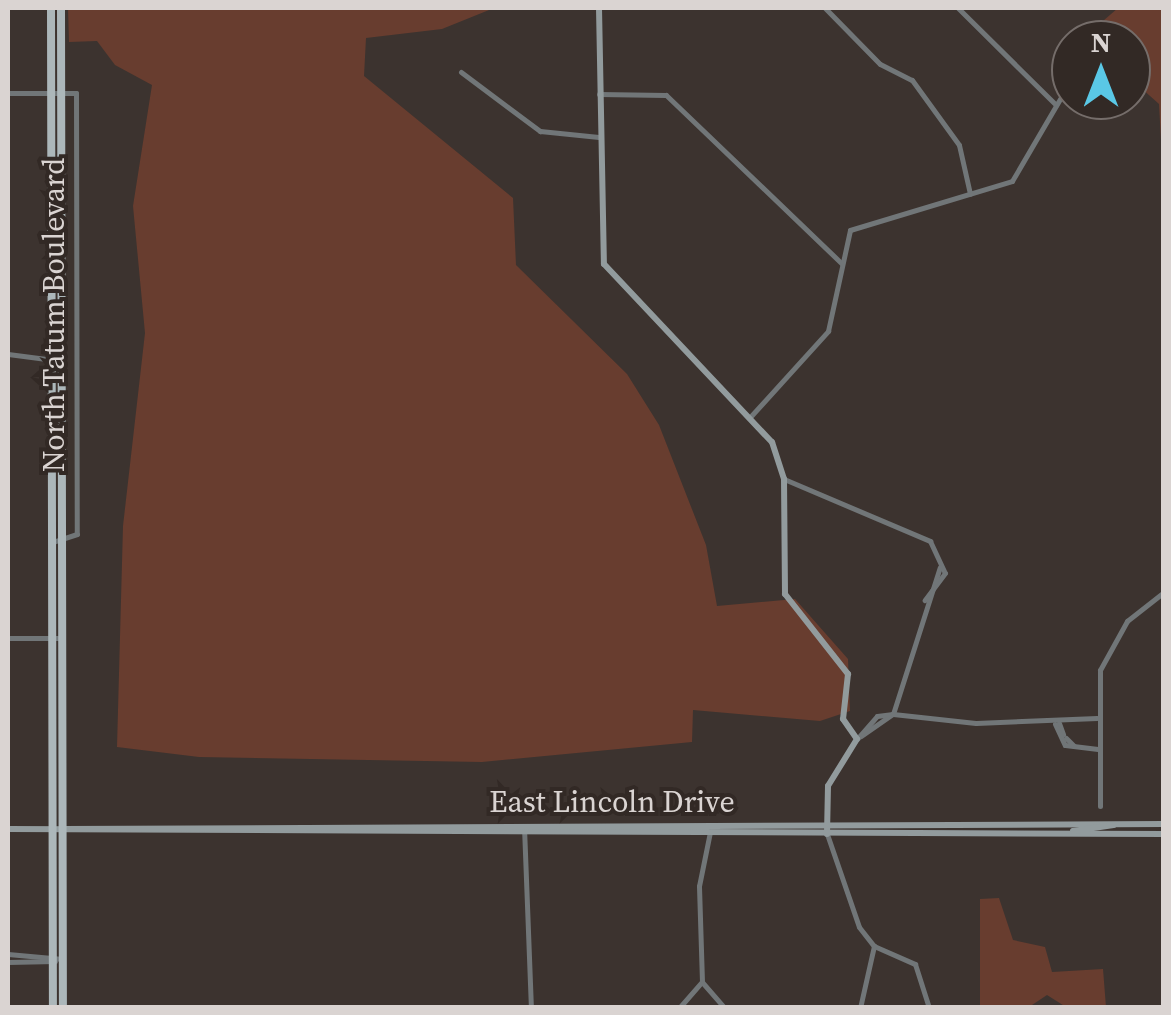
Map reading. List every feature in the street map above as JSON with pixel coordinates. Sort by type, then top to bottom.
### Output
[{"type":"main road","name":"North Tatum Boulevard","points":[[51,8],[56,93],[57,361],[63,542],[57,638]]},
{"type":"main road","name":"North Tatum Boulevard","points":[[56,93],[61,8]]},
{"type":"main road","points":[[599,8],[604,264],[750,416],[784,479],[785,594],[844,664],[843,719],[857,739],[833,770],[826,834]]},
{"type":"main road","name":"North Tatum Boulevard","points":[[57,361],[52,542],[62,1008]]},
{"type":"main road","name":"East Lincoln Drive","points":[[58,830],[524,824],[1164,824]]},
{"type":"main road","points":[[949,824],[949,834]]},
{"type":"main road","points":[[1066,834],[1115,825]]},
{"type":"main road","name":"East Lincoln Drive","points":[[8,829],[1164,834]]},
{"type":"main road","name":"North Tatum Boulevard","points":[[52,1008],[58,830]]},
{"type":"street","points":[[824,8],[880,64],[912,80],[959,145],[970,194]]},
{"type":"street","points":[[750,416],[828,331],[841,263],[858,224],[1012,181],[1058,102],[958,8]]},
{"type":"street","points":[[461,72],[540,132],[599,137]]},
{"type":"street","points":[[8,93],[56,93]]},
{"type":"street","name":"North Tatum Boulevard","points":[[56,93],[76,94],[76,534],[63,542]]},
{"type":"street","points":[[599,94],[666,95],[841,263]]},
{"type":"street","points":[[8,354],[57,361]]},
{"type":"street","points":[[784,479],[930,540],[943,570],[925,600],[893,714]]},
{"type":"street","points":[[52,542],[63,542]]},
{"type":"street","points":[[1100,806],[1097,718],[1107,651],[1136,610],[1164,592]]},
{"type":"street","points":[[8,638],[57,638]]},
{"type":"street","points":[[857,739],[893,714],[1057,722],[1097,718]]},
{"type":"street","points":[[1057,722],[1077,748],[1098,748]]},
{"type":"street","points":[[1057,722],[1077,748]]},
{"type":"street","points":[[524,824],[531,1008]]},
{"type":"street","points":[[710,824],[699,886],[702,982],[726,1008]]},
{"type":"street","points":[[826,834],[874,946],[860,1008]]},
{"type":"street","points":[[874,946],[915,964],[929,1008]]},
{"type":"street","points":[[8,958],[63,959]]},
{"type":"street","points":[[679,1008],[702,982]]},
{"type":"shaded area","points":[[68,8],[494,8],[442,29],[366,38],[364,76],[513,198],[516,265],[627,374],[659,425],[706,545],[717,606],[795,599],[848,659],[850,711],[820,721],[693,710],[692,742],[482,762],[199,757],[117,747],[123,526],[145,333],[133,206],[152,85],[115,65],[97,41],[69,42]]},
{"type":"shaded area","points":[[1118,8],[1163,8],[1163,176],[1159,104],[1151,97],[1151,20],[1104,20]]},
{"type":"shaded area","points":[[999,898],[1013,940],[1045,947],[1052,972],[1103,969],[1106,1007],[1066,1007],[1047,995],[1029,1007],[980,1007],[980,899]]}]
